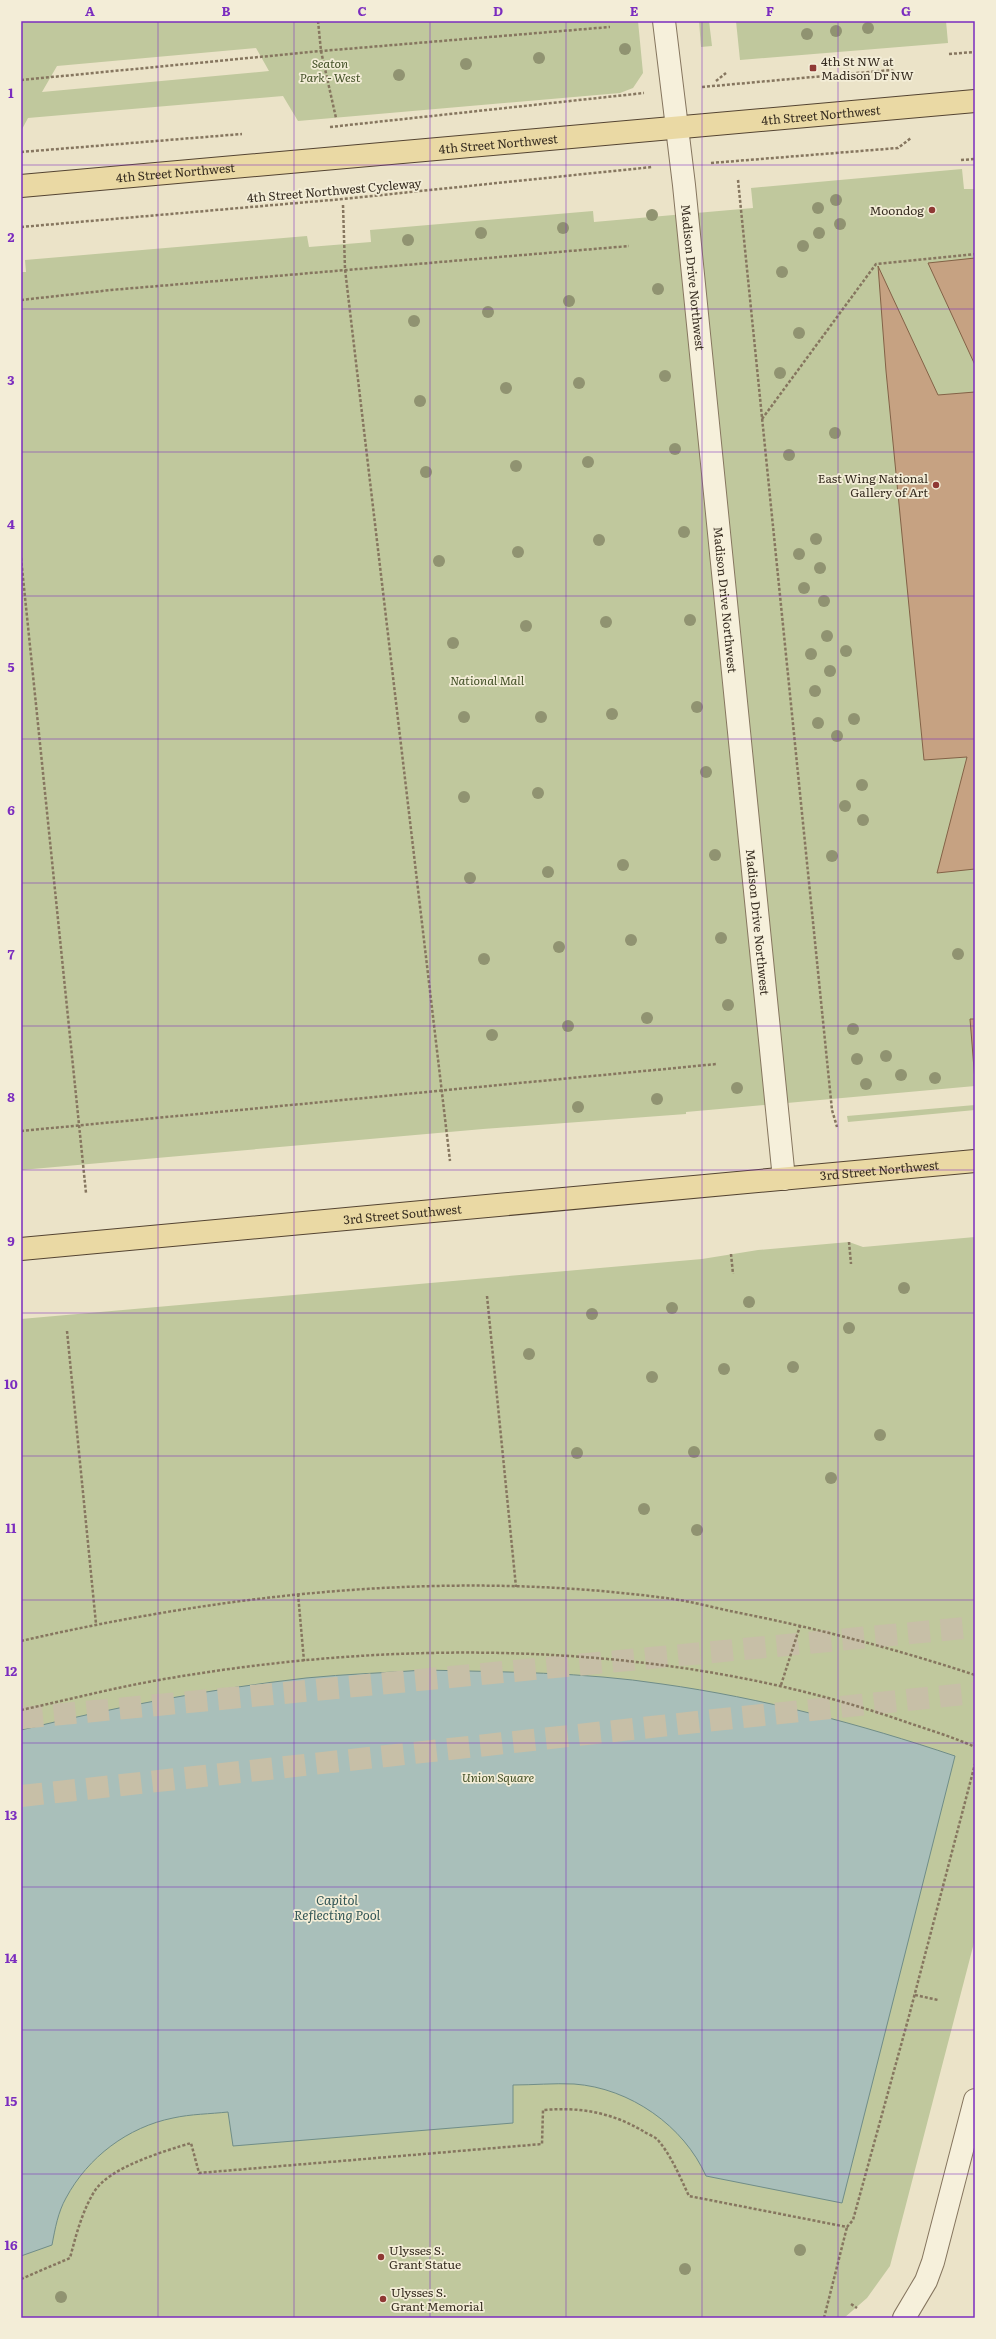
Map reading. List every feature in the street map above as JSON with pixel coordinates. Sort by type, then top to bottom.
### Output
[{"type":"main road","name":"4th Street Northwest","points":[[21,186],[975,101]]},
{"type":"main road","name":"3rd Street Northwest","points":[[784,1179],[975,1161]]},
{"type":"main road","name":"3rd Street Southwest","points":[[21,1249],[784,1179]]},
{"type":"street","name":"Madison Drive Northwest","points":[[664,21],[684,185],[784,1179]]},
{"type":"street","points":[[904,2318],[926,2281],[933,2262],[975,2100]]},
{"type":"path","points":[[318,21],[321,51],[336,118]]},
{"type":"path","points":[[21,80],[321,51],[610,27]]},
{"type":"path","points":[[949,54],[975,52]]},
{"type":"path","points":[[708,87],[891,70],[910,80]]},
{"type":"path","points":[[716,80],[726,73]]},
{"type":"path","points":[[336,126],[641,93]]},
{"type":"path","points":[[21,152],[248,134]]},
{"type":"path","points":[[716,162],[898,148],[915,135]]},
{"type":"path","points":[[961,160],[975,159]]},
{"type":"path","name":"4th Street Northwest Cycleway","points":[[21,227],[336,199],[649,167]]},
{"type":"path","points":[[738,180],[832,1110],[837,1127]]},
{"type":"path","points":[[343,205],[346,269],[450,1161]]},
{"type":"path","points":[[21,300],[111,290],[346,269],[629,246]]},
{"type":"path","points":[[762,419],[876,264],[975,254]]},
{"type":"path","points":[[21,558],[86,1192]]},
{"type":"path","points":[[21,1131],[441,1089],[717,1064]]},
{"type":"path","points":[[849,1242],[851,1264]]},
{"type":"path","points":[[731,1254],[734,1274]]},
{"type":"path","points":[[487,1296],[516,1587]]},
{"type":"path","points":[[67,1331],[96,1624]]},
{"type":"path","points":[[21,1641],[96,1624],[172,1610],[298,1594],[382,1586],[516,1587],[614,1593],[675,1599],[856,1639],[975,1675]]},
{"type":"path","points":[[298,1594],[304,1661]]},
{"type":"path","points":[[781,1685],[800,1626]]},
{"type":"path","points":[[21,1710],[158,1680],[304,1661],[417,1652],[497,1653],[651,1664],[781,1685],[865,1707],[975,1746]]},
{"type":"path","points":[[824,2318],[847,2227],[853,2220],[915,1995],[975,1764]]},
{"type":"path","points":[[915,1995],[938,2000]]},
{"type":"path","points":[[21,2279],[70,2258],[79,2225],[95,2190],[111,2177],[127,2167],[156,2153],[191,2143],[199,2173],[542,2144],[543,2110],[558,2109],[582,2109],[609,2115],[627,2121],[657,2139],[674,2162],[689,2196],[847,2227]]},
{"type":"path","points":[[851,2304],[857,2308]]},
{"type":"green space","name":"Seaton Park - West","points":[[21,21],[638,21],[643,73],[633,88],[620,93],[298,121],[283,96],[28,118],[21,131]],"holes":[[[256,48],[269,71],[42,92],[57,66]]]},
{"type":"green space","points":[[699,21],[709,21],[712,46],[701,47]]},
{"type":"green space","points":[[736,21],[946,21],[948,43],[740,60]]},
{"type":"green space","name":"National Mall","points":[[962,169],[964,189],[975,189],[975,1086],[686,1112],[686,1114],[483,1129],[21,1170],[21,272],[26,272],[25,260],[307,236],[309,247],[371,242],[370,230],[593,211],[594,222],[753,208],[751,188]]},
{"type":"green space","points":[[975,1105],[975,1110],[848,1122],[847,1116]]},
{"type":"green space","name":"Union Square","points":[[975,1237],[975,1939],[890,2266],[867,2298],[844,2318],[21,2318],[21,1319],[702,1259],[758,1250],[849,1242],[863,1247]]},
{"type":"water","name":"Capitol Reflecting Pool","points":[[424,1670],[573,1675],[662,1684],[774,1704],[883,1733],[955,1756],[842,2203],[706,2176],[684,2141],[669,2126],[653,2113],[635,2102],[615,2093],[595,2087],[574,2084],[513,2085],[513,2123],[233,2146],[228,2112],[187,2116],[156,2122],[125,2136],[98,2157],[75,2183],[63,2203],[52,2245],[21,2256],[21,1730],[127,1706],[270,1682]]},
{"type":"building","points":[[975,258],[975,365],[928,263]]},
{"type":"building","name":"East Wing National Gallery of Art","points":[[878,266],[938,395],[975,392],[975,869],[937,873],[967,757],[924,760],[886,371]]},
{"type":"building","points":[[970,1019],[975,1019],[975,1081]]},
{"type":"tunnel","points":[[21,1718],[975,1627]]},
{"type":"tunnel","points":[[21,1796],[975,1693]]},
{"type":"place","name":"4th St NW at Madison Dr NW","points":[[813,68]]},
{"type":"place","name":"Moondog","points":[[932,210]]},
{"type":"place","name":"East Wing National Gallery of Art","points":[[936,485]]},
{"type":"place","name":"Ulysses S. Grant Statue","points":[[381,2257]]},
{"type":"place","name":"Ulysses S. Grant Memorial","points":[[383,2299]]}]
